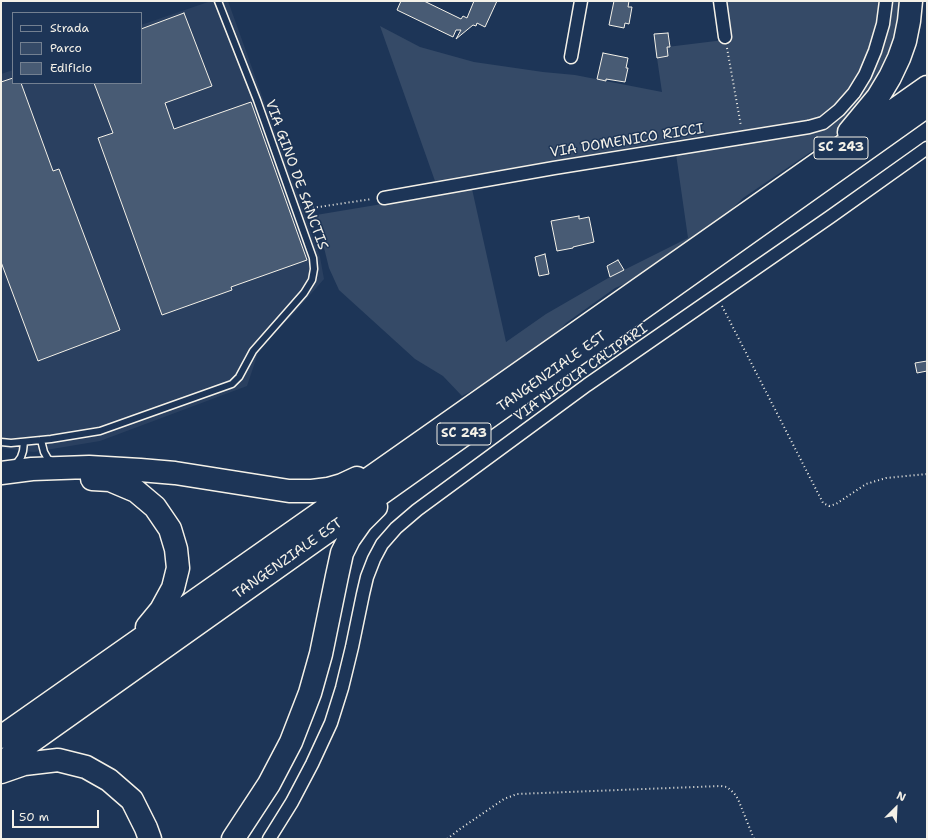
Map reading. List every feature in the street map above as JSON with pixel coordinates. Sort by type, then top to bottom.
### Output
[{"type":"highway","points":[[754,209],[765,194],[851,131],[878,97],[899,58],[909,21],[911,1]]},
{"type":"highway","name":"TANGENZIALE EST","points":[[1,763],[754,209],[927,87]]},
{"type":"highway","name":"TANGENZIALE EST","points":[[1,737],[94,672],[473,417],[927,106]]},
{"type":"highway","points":[[1,473],[32,469],[89,467],[175,473],[289,491],[312,491],[342,485],[357,478],[454,413],[473,417],[469,436],[388,496],[361,522],[349,539],[342,553],[321,654],[310,693],[291,742],[269,784],[233,839]]},
{"type":"highway","points":[[1,483],[79,477],[110,480],[136,491],[155,507],[170,529],[176,549],[178,568],[173,588],[161,610],[149,625],[105,657],[94,672]]},
{"type":"highway","points":[[1,772],[24,764],[58,760],[86,767],[109,780],[132,800],[150,839]]},
{"type":"street","points":[[571,58],[581,1]]},
{"type":"street","points":[[720,1],[725,37]]},
{"type":"street","name":"VIA DOMENICO RICCI","points":[[384,198],[554,168],[809,127],[823,123],[839,110],[854,93],[865,75],[875,51],[883,24],[886,1]]},
{"type":"street","name":"VIA NICOLA CALIPARI","points":[[269,839],[292,802],[331,723],[342,688],[367,577],[382,544],[396,528],[423,506],[587,385],[717,296],[927,148]]},
{"type":"lane","name":"VIA GINO DE SANCTIS","points":[[1,442],[24,442],[100,431],[232,384],[239,377],[253,351],[304,293],[312,280],[314,269],[313,258],[257,100],[218,1]]},
{"type":"lane","points":[[41,440],[43,449],[48,459],[60,463],[81,463],[89,467]]},
{"type":"lane","points":[[1,468],[16,464],[24,451],[24,442]]},
{"type":"path","points":[[725,37],[743,138]]},
{"type":"path","points":[[296,210],[384,198]]},
{"type":"path","points":[[717,296],[823,503],[828,506],[836,504],[866,484],[886,478],[927,474]]},
{"type":"path","points":[[447,839],[504,799],[517,794],[721,786],[734,792],[754,839]]},
{"type":"shaded area","points":[[211,1],[228,1],[320,257],[324,279],[259,350],[247,386],[100,441],[34,452],[1,448],[1,74],[12,70],[12,84],[142,84],[142,25]]},
{"type":"green space","points":[[727,1],[879,1],[877,18],[869,48],[856,76],[843,96],[826,115],[815,120],[675,140],[435,181],[380,26],[420,47],[474,62],[575,75],[662,92],[657,58],[668,56],[667,47],[732,39]]},
{"type":"green space","points":[[893,1],[903,1],[892,61],[843,130],[743,198],[719,222],[637,279],[615,288],[566,323],[552,338],[486,383],[462,396],[443,376],[415,359],[339,290],[329,268],[316,215],[472,189],[506,342],[546,314],[610,277],[688,238],[676,154],[834,121],[853,104],[867,86],[879,60],[891,21]]},
{"type":"building","points":[[401,1],[424,1],[461,19],[463,16],[467,18],[474,1],[497,1],[485,27],[477,23],[476,26],[473,25],[456,39],[461,30],[456,30],[453,37],[397,10]]},
{"type":"building","points":[[614,1],[629,1],[628,7],[632,7],[629,24],[625,23],[624,28],[609,25]]},
{"type":"building","points":[[184,13],[212,86],[165,103],[174,129],[251,102],[307,260],[231,287],[232,290],[162,315],[98,138],[113,133],[94,84],[142,84],[142,29]]},
{"type":"building","points":[[668,33],[670,47],[667,47],[668,56],[657,58],[654,34]]},
{"type":"building","points":[[603,53],[628,58],[626,68],[628,68],[625,82],[597,79]]},
{"type":"building","points":[[12,78],[12,84],[21,84],[53,171],[59,169],[120,330],[38,361],[1,262],[1,82]]},
{"type":"building","points":[[579,216],[579,219],[589,217],[594,242],[557,251],[551,221]]},
{"type":"building","points":[[545,254],[549,274],[539,276],[535,257]]},
{"type":"building","points":[[618,260],[624,270],[610,277],[607,266]]},
{"type":"building","points":[[927,361],[927,371],[917,373],[915,363]]}]
